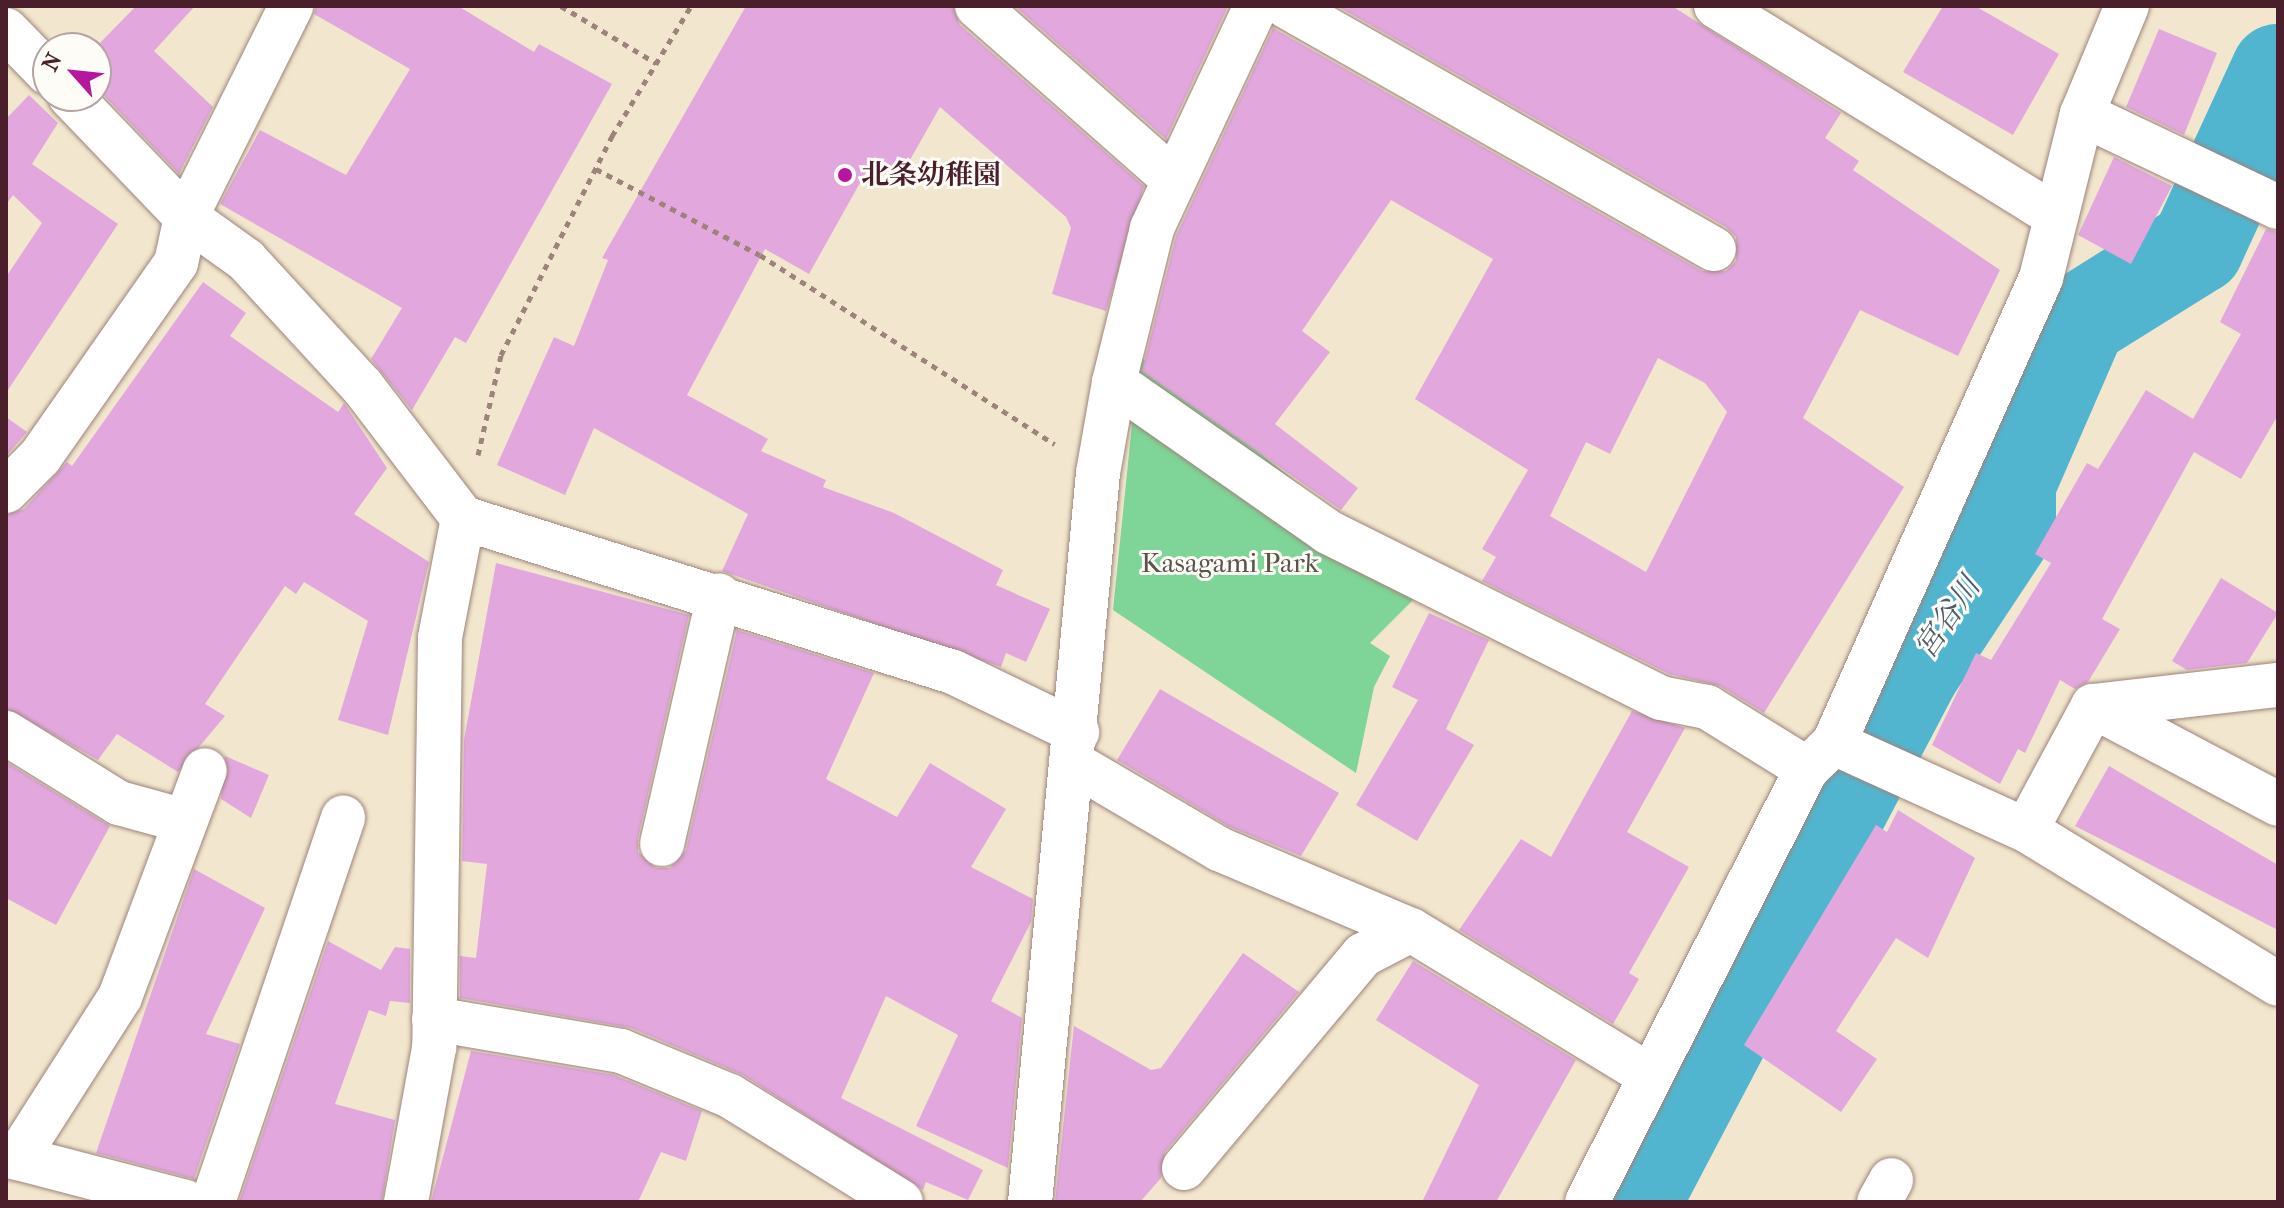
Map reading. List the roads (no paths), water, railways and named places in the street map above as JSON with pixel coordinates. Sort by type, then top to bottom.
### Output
[{"type":"main road","points":[[6,491],[40,457],[176,263],[186,217],[291,6]]},
{"type":"main road","points":[[977,6],[1171,177]]},
{"type":"main road","points":[[1030,1202],[1098,473],[1114,382],[1171,177],[1256,6]]},
{"type":"main road","points":[[1286,6],[1714,249]]},
{"type":"main road","points":[[1716,6],[2056,216]]},
{"type":"main road","points":[[1587,1202],[1647,1074],[1829,754],[2041,278],[2082,114],[2127,6]]},
{"type":"main road","points":[[6,30],[32,57]]},
{"type":"main road","points":[[85,112],[186,217],[246,260],[278,294],[362,386],[463,518],[719,595],[953,672],[1074,747],[1219,849],[1411,930],[1647,1074]]},
{"type":"main road","points":[[2082,114],[2278,207]]},
{"type":"main road","points":[[1114,382],[1328,532],[1661,698],[1707,707],[1829,754],[1907,777],[2026,830],[2278,984]]},
{"type":"main road","points":[[406,1202],[418,1166],[442,927],[440,638],[463,518]]},
{"type":"main road","points":[[662,844],[719,595]]},
{"type":"main road","points":[[2093,706],[2278,685]]},
{"type":"main road","points":[[2026,830],[2093,706]]},
{"type":"main road","points":[[2093,706],[2278,804]]},
{"type":"main road","points":[[6,733],[119,803],[185,821]]},
{"type":"main road","points":[[186,1202],[12,1156],[120,997],[205,770]]},
{"type":"main road","points":[[213,1202],[343,817]]},
{"type":"main road","points":[[1184,1168],[1363,955],[1411,930]]},
{"type":"main road","points":[[434,1019],[621,1051],[730,1096],[901,1202]]},
{"type":"waterway","name":"宮谷川","points":[[1634,1202],[1913,671],[2009,526],[2009,483],[2080,320],[2197,247],[2278,71]]},
{"type":"place","name":"北条幼稚園","points":[[845,175]]},
{"type":"park label","name":"Kasagami Park","points":[[1230,563]]}]
